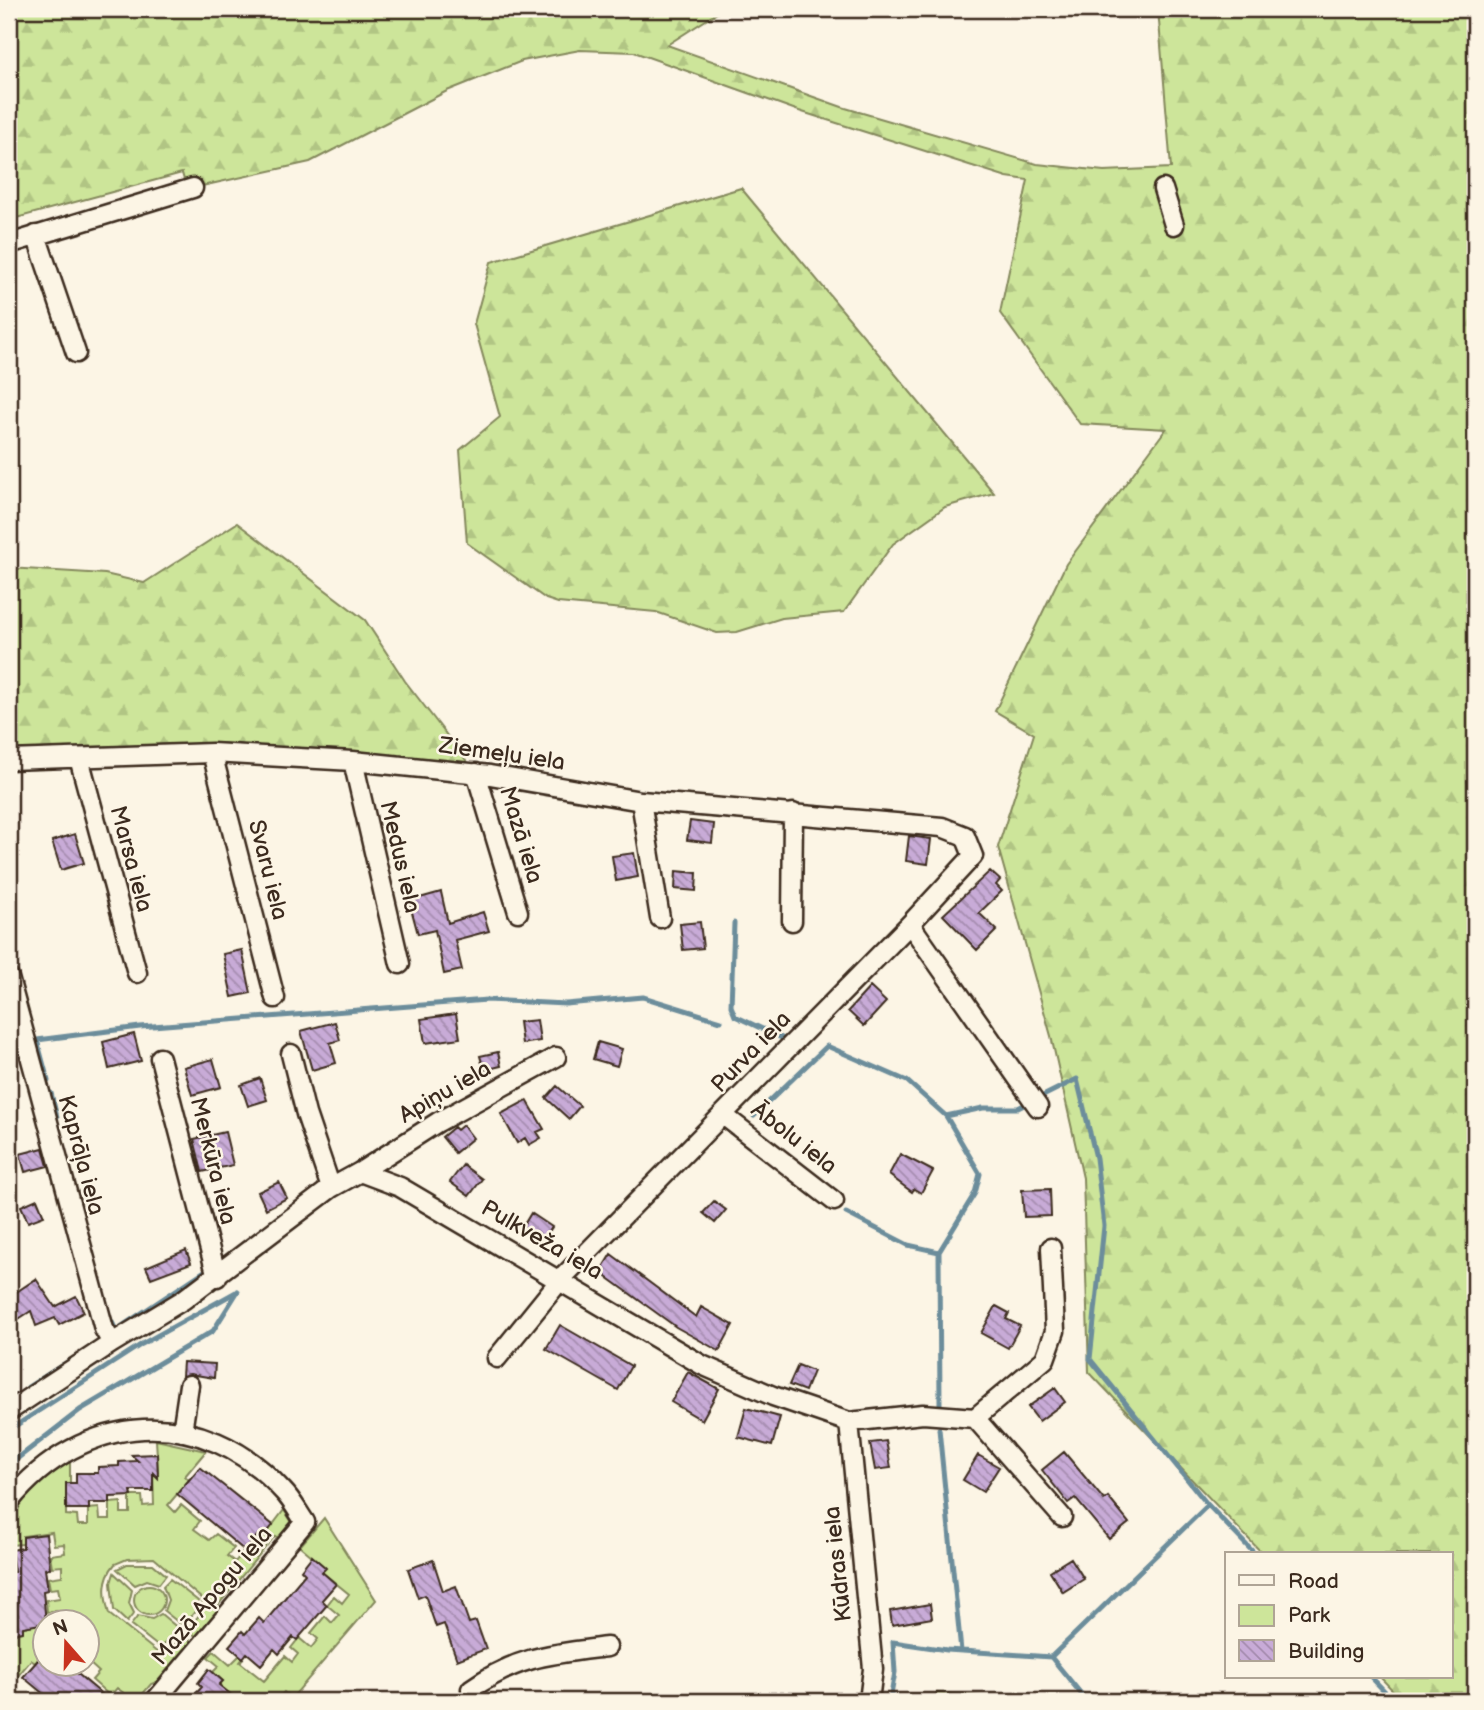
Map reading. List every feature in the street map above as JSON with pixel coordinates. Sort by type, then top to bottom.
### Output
[{"type":"street","points":[[9,244],[193,188]]},
{"type":"street","points":[[1163,189],[1174,225]]},
{"type":"street","points":[[36,235],[76,353]]},
{"type":"street","name":"Ziemeļu iela","points":[[9,760],[212,753],[353,761],[476,773],[641,801],[942,827],[965,836],[973,856]]},
{"type":"street","name":"Svaru iela","points":[[212,753],[275,998]]},
{"type":"street","name":"Marsa iela","points":[[79,758],[137,973]]},
{"type":"street","name":"Medus iela","points":[[353,761],[400,964]]},
{"type":"street","name":"Mazā iela","points":[[476,773],[518,912]]},
{"type":"street","points":[[641,801],[660,918]]},
{"type":"street","points":[[792,921],[793,813]]},
{"type":"street","name":"Purva iela","points":[[561,1279],[910,924],[973,856]]},
{"type":"street","points":[[910,924],[1038,1107]]},
{"type":"street","name":"Kaprāļa iela","points":[[9,978],[70,1210],[104,1329],[112,1343]]},
{"type":"street","points":[[291,1054],[306,1114],[331,1188]]},
{"type":"street","name":"Apiņu iela","points":[[360,1172],[439,1122],[556,1057]]},
{"type":"street","name":"Merkūra iela","points":[[160,1058],[217,1277]]},
{"type":"street","name":"Ābolu iela","points":[[723,1115],[834,1200]]},
{"type":"street","points":[[11,1405],[217,1277],[331,1188],[360,1172]]},
{"type":"street","name":"Pulkveža iela","points":[[360,1172],[400,1187],[561,1279],[702,1365],[773,1396],[849,1422],[923,1414],[975,1418]]},
{"type":"street","points":[[1051,1248],[1055,1331],[1045,1359],[975,1418],[1062,1517]]},
{"type":"street","points":[[497,1358],[561,1279]]},
{"type":"street","points":[[9,1502],[41,1467],[64,1451],[94,1438],[121,1430],[182,1432],[189,1385]]},
{"type":"street","name":"Kūdras iela","points":[[849,1422],[873,1669],[869,1701]]},
{"type":"street","name":"Mazā Apogu iela","points":[[155,1701],[305,1522],[284,1492],[253,1463],[204,1437],[182,1432]]},
{"type":"street","points":[[477,1701],[471,1689],[492,1675],[537,1655],[607,1647]]},
{"type":"green space","points":[[9,9],[723,9],[667,45],[842,107],[1037,164],[1104,171],[1171,168],[1158,9],[1475,9],[1475,1701],[1403,1701],[1381,1678],[1452,1678],[1452,1552],[1261,1552],[1089,1372],[1083,1178],[1051,1036],[998,847],[1034,734],[995,711],[1066,564],[1166,429],[1080,424],[1000,313],[1028,180],[1007,177],[799,111],[634,52],[580,50],[522,61],[447,91],[310,162],[193,188],[188,194],[182,173],[9,220]]},
{"type":"green space","points":[[741,188],[994,493],[945,507],[893,544],[844,612],[782,618],[737,632],[717,633],[656,612],[558,603],[546,599],[467,543],[460,450],[500,417],[474,324],[491,262]]},
{"type":"green space","points":[[237,523],[365,620],[405,681],[472,768],[223,743],[9,750],[9,568],[105,574],[144,583]]},
{"type":"green space","points":[[156,1440],[206,1451],[185,1476],[189,1480],[168,1505],[175,1512],[181,1505],[200,1521],[194,1529],[209,1540],[216,1534],[234,1548],[227,1556],[235,1562],[258,1535],[262,1539],[284,1510],[293,1524],[284,1535],[273,1538],[218,1605],[216,1616],[197,1638],[188,1628],[203,1611],[202,1599],[154,1558],[127,1559],[115,1564],[105,1588],[109,1614],[158,1653],[170,1651],[183,1634],[193,1643],[162,1680],[151,1684],[137,1701],[119,1701],[125,1694],[117,1688],[110,1696],[92,1680],[102,1678],[102,1608],[47,1608],[46,1600],[60,1598],[58,1588],[50,1589],[48,1578],[62,1576],[62,1566],[52,1567],[50,1555],[65,1553],[64,1544],[54,1545],[52,1532],[23,1536],[23,1544],[9,1545],[9,1524],[38,1482],[70,1461],[70,1483],[66,1484],[66,1515],[77,1516],[78,1525],[88,1525],[88,1509],[99,1508],[100,1519],[110,1519],[110,1503],[121,1502],[121,1513],[130,1513],[130,1496],[142,1496],[143,1506],[154,1505],[153,1471],[158,1471]]},
{"type":"green space","points":[[324,1518],[376,1600],[292,1698],[284,1692],[276,1701],[239,1701],[219,1685],[223,1681],[213,1672],[219,1666],[208,1657],[214,1651],[230,1665],[240,1655],[243,1658],[240,1662],[264,1681],[285,1656],[292,1662],[298,1654],[291,1648],[299,1638],[311,1648],[318,1639],[311,1633],[325,1616],[332,1623],[339,1615],[327,1605],[334,1596],[342,1603],[349,1594],[322,1572],[325,1567],[300,1546]]},
{"type":"green space","points":[[127,1564],[153,1564],[166,1575],[159,1584],[147,1580],[135,1585],[117,1569]]},
{"type":"green space","points":[[114,1573],[132,1590],[129,1603],[134,1613],[127,1622],[114,1610],[111,1583]]},
{"type":"green space","points":[[170,1579],[198,1601],[198,1608],[183,1626],[164,1611],[168,1600],[163,1586]]},
{"type":"green space","points":[[149,1585],[160,1589],[164,1600],[160,1611],[149,1615],[138,1611],[134,1600],[138,1589]]},
{"type":"green space","points":[[161,1614],[179,1629],[160,1648],[131,1625],[138,1616],[152,1619]]},
{"type":"green space","points":[[32,1625],[32,1661],[11,1684],[9,1634],[23,1632],[23,1627]]},
{"type":"green space","points":[[937,1693],[1052,1701],[934,1701]]},
{"type":"building","points":[[690,821],[714,824],[712,843],[687,840]]},
{"type":"building","points":[[75,834],[84,863],[61,870],[52,841]]},
{"type":"building","points":[[909,836],[931,839],[928,864],[906,861]]},
{"type":"building","points":[[634,853],[638,877],[616,881],[612,856]]},
{"type":"building","points":[[676,871],[697,873],[696,891],[675,889]]},
{"type":"building","points":[[990,871],[1000,880],[996,885],[1002,891],[979,913],[997,930],[977,950],[943,915]]},
{"type":"building","points":[[441,892],[448,923],[483,912],[489,931],[455,940],[462,970],[444,974],[435,930],[418,934],[409,901]]},
{"type":"building","points":[[700,922],[703,948],[683,950],[680,924]]},
{"type":"building","points":[[242,950],[251,993],[232,997],[223,954]]},
{"type":"building","points":[[870,987],[886,1002],[864,1026],[848,1011]]},
{"type":"building","points":[[456,1014],[460,1038],[425,1043],[421,1019]]},
{"type":"building","points":[[537,1020],[540,1041],[522,1044],[519,1022]]},
{"type":"building","points":[[335,1022],[340,1040],[330,1043],[336,1063],[312,1070],[301,1031]]},
{"type":"building","points":[[134,1034],[141,1061],[109,1069],[103,1042]]},
{"type":"building","points":[[598,1042],[622,1049],[617,1066],[593,1059]]},
{"type":"building","points":[[498,1052],[501,1066],[484,1070],[480,1056]]},
{"type":"building","points":[[213,1059],[221,1087],[192,1095],[184,1067]]},
{"type":"building","points":[[260,1078],[267,1100],[248,1106],[241,1085]]},
{"type":"building","points":[[557,1086],[580,1106],[569,1119],[546,1098]]},
{"type":"building","points":[[527,1100],[544,1129],[537,1132],[541,1138],[529,1145],[525,1138],[517,1143],[501,1114]]},
{"type":"building","points":[[463,1125],[473,1138],[455,1153],[442,1137],[454,1127],[457,1130]]},
{"type":"building","points":[[225,1132],[233,1165],[202,1172],[194,1139]]},
{"type":"building","points":[[43,1148],[48,1166],[25,1172],[20,1154]]},
{"type":"building","points":[[900,1154],[933,1171],[921,1193],[914,1189],[912,1192],[889,1175]]},
{"type":"building","points":[[463,1165],[482,1179],[469,1196],[450,1182]]},
{"type":"building","points":[[279,1182],[287,1198],[266,1209],[258,1192]]},
{"type":"building","points":[[1050,1189],[1051,1216],[1024,1217],[1022,1190]]},
{"type":"building","points":[[37,1199],[44,1216],[28,1222],[21,1206]]},
{"type":"building","points":[[714,1201],[726,1210],[715,1223],[703,1213]]},
{"type":"building","points":[[531,1213],[552,1227],[543,1241],[522,1228]]},
{"type":"building","points":[[186,1250],[191,1263],[151,1278],[146,1267]]},
{"type":"building","points":[[611,1254],[696,1317],[701,1307],[733,1325],[719,1351],[676,1327],[600,1272]]},
{"type":"building","points":[[36,1279],[55,1307],[76,1296],[84,1312],[59,1325],[55,1318],[36,1326],[31,1311],[17,1320],[9,1308],[9,1297]]},
{"type":"building","points":[[996,1306],[1009,1313],[1006,1319],[1020,1326],[1008,1348],[981,1333]]},
{"type":"building","points":[[560,1325],[631,1366],[618,1390],[546,1349]]},
{"type":"building","points":[[183,1362],[215,1364],[214,1378],[190,1374],[182,1376]]},
{"type":"building","points":[[798,1365],[813,1371],[805,1391],[789,1385]]},
{"type":"building","points":[[688,1372],[719,1389],[702,1420],[671,1402]]},
{"type":"building","points":[[1055,1388],[1065,1402],[1039,1421],[1028,1407]]},
{"type":"building","points":[[746,1408],[780,1417],[772,1446],[738,1437]]},
{"type":"building","points":[[886,1441],[891,1468],[875,1470],[870,1443]]},
{"type":"building","points":[[1064,1452],[1104,1500],[1108,1497],[1129,1523],[1109,1539],[1075,1498],[1068,1503],[1042,1470]]},
{"type":"building","points":[[157,1454],[158,1478],[153,1473],[153,1491],[131,1491],[132,1496],[110,1497],[110,1503],[89,1503],[89,1509],[66,1509],[66,1483],[76,1483],[76,1473],[98,1473],[98,1467],[119,1466],[119,1462],[138,1461],[131,1455]]},
{"type":"building","points":[[978,1455],[999,1467],[983,1492],[963,1480]]},
{"type":"building","points":[[200,1467],[273,1525],[262,1539],[258,1535],[245,1551],[177,1494]]},
{"type":"building","points":[[46,1534],[50,1568],[45,1569],[48,1590],[43,1591],[45,1608],[32,1608],[32,1625],[23,1627],[23,1632],[9,1634],[9,1572],[14,1572],[11,1550],[23,1548],[23,1537]]},
{"type":"building","points":[[312,1556],[326,1568],[322,1572],[336,1584],[322,1600],[327,1605],[297,1640],[293,1637],[279,1654],[274,1649],[261,1665],[247,1653],[243,1658],[229,1646],[242,1631],[245,1634],[259,1618],[264,1623],[305,1574],[301,1570]]},
{"type":"building","points":[[1071,1558],[1084,1579],[1063,1592],[1050,1571]]},
{"type":"building","points":[[433,1560],[443,1591],[456,1586],[469,1623],[476,1621],[486,1649],[457,1660],[444,1624],[436,1627],[425,1595],[418,1598],[408,1569]]},
{"type":"building","points":[[930,1604],[932,1618],[892,1625],[890,1611]]},
{"type":"building","points":[[32,1667],[32,1678],[83,1678],[110,1701],[52,1701],[23,1677]]},
{"type":"building","points":[[209,1669],[223,1681],[219,1685],[239,1701],[189,1701],[202,1687],[198,1683]]},
{"type":"waterway","points":[[734,923],[731,1006],[735,1016],[786,1040]]},
{"type":"waterway","points":[[48,1081],[37,1040],[140,1027],[487,1000],[566,1004],[643,997],[721,1021]]},
{"type":"waterway","points":[[9,1018],[16,1045],[9,1047]]},
{"type":"waterway","points":[[754,1116],[827,1046],[907,1081],[946,1116],[980,1174],[975,1193],[939,1252],[940,1404]]},
{"type":"waterway","points":[[890,1701],[895,1672],[893,1642],[947,1650],[1051,1657],[1208,1505],[1090,1359],[1104,1226],[1096,1158],[1077,1079],[1045,1095]]},
{"type":"waterway","points":[[51,1093],[57,1117]]},
{"type":"waterway","points":[[946,1116],[983,1108],[1018,1108],[1028,1103]]},
{"type":"waterway","points":[[846,1213],[908,1245],[939,1252]]},
{"type":"waterway","points":[[108,1314],[116,1330],[206,1270]]},
{"type":"waterway","points":[[9,1465],[80,1410],[213,1331],[238,1291]]},
{"type":"waterway","points":[[9,1430],[142,1344],[236,1292]]},
{"type":"waterway","points":[[28,1387],[67,1362]]},
{"type":"waterway","points":[[939,1429],[961,1651]]},
{"type":"waterway","points":[[1208,1505],[1253,1552]]},
{"type":"waterway","points":[[1051,1657],[1087,1701]]},
{"type":"waterway","points":[[1372,1678],[1394,1701]]}]
